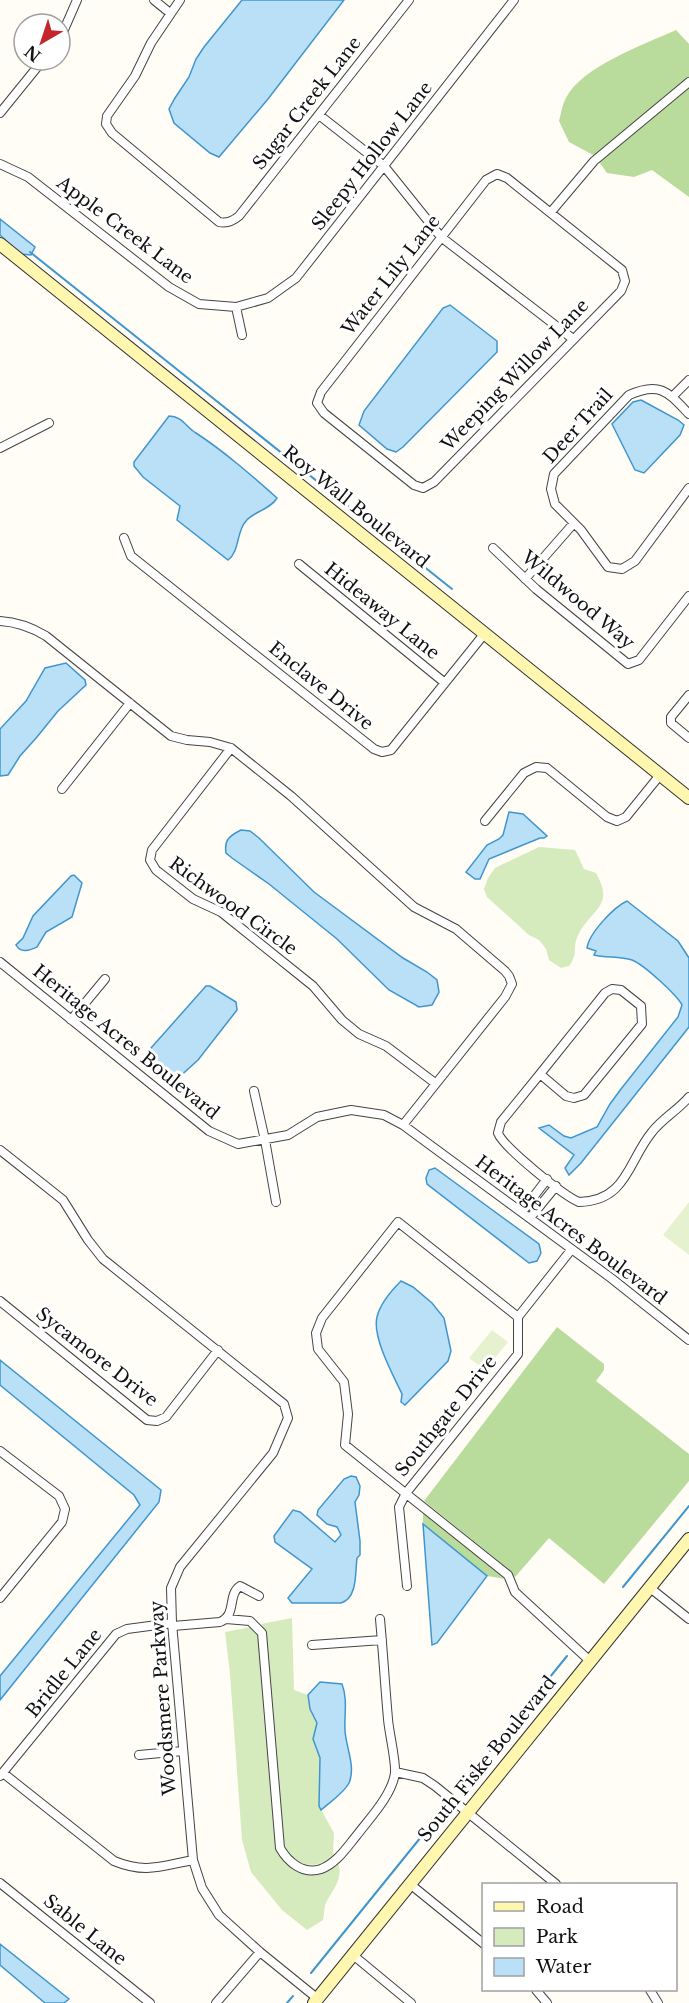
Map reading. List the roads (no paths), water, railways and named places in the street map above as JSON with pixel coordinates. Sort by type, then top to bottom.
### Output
[{"type":"street","points":[[154,0],[170,13],[180,0]]},
{"type":"street","name":"Sugar Creek Lane","points":[[170,13],[151,43],[135,76],[106,116],[106,124],[112,133],[219,222],[227,222],[239,216],[409,0]]},
{"type":"street","name":"Sleepy Hollow Lane","points":[[236,307],[268,298],[296,278],[514,0]]},
{"type":"street","points":[[0,113],[33,72]]},
{"type":"street","points":[[551,212],[594,161],[689,82]]},
{"type":"street","points":[[319,115],[384,166],[441,237],[573,339]]},
{"type":"street","name":"Apple Creek Lane","points":[[0,164],[28,177],[169,287],[199,304],[236,307]]},
{"type":"street","name":"Water Lily Lane","points":[[423,488],[414,485],[324,413],[317,403],[321,392],[486,180],[497,174],[507,178],[551,212]]},
{"type":"street","name":"Weeping Willow Lane","points":[[423,488],[434,482],[621,291],[626,280],[622,270],[551,212]]},
{"type":"street","name":"Roy Wall Boulevard","points":[[0,244],[689,798]]},
{"type":"street","points":[[236,307],[242,335]]},
{"type":"street","points":[[689,380],[672,397],[689,414]]},
{"type":"street","name":"Deer Trail","points":[[672,397],[657,388],[644,388],[629,395],[554,474],[551,489],[555,504],[574,523],[609,567],[622,568],[635,561],[689,488]]},
{"type":"street","points":[[0,448],[49,423]]},
{"type":"street","points":[[525,579],[574,523]]},
{"type":"street","name":"Enclave Drive","points":[[124,538],[131,556],[374,749],[382,752],[391,750],[485,633]]},
{"type":"street","name":"Wildwood Way","points":[[493,548],[525,579],[628,664],[639,660],[689,596]]},
{"type":"street","name":"Hideaway Lane","points":[[299,564],[445,683]]},
{"type":"street","points":[[0,621],[31,627],[46,636],[171,736],[231,748],[291,796],[414,907],[456,929],[510,976],[512,984],[505,997],[404,1125]]},
{"type":"street","points":[[687,733],[671,723],[671,717],[689,695]]},
{"type":"street","points":[[62,789],[130,703]]},
{"type":"street","name":"Richwood Circle","points":[[231,748],[152,850],[150,860],[156,870],[193,899],[221,912],[295,971],[313,986],[342,1020],[359,1034],[386,1046],[435,1083]]},
{"type":"street","points":[[485,821],[525,773],[536,766],[547,768],[607,817],[616,821],[626,817],[660,775]]},
{"type":"street","name":"Heritage Acres Boulevard","points":[[0,962],[209,1131],[238,1144],[288,1135],[317,1117],[351,1110],[384,1115],[404,1125],[611,1278],[689,1340]]},
{"type":"street","points":[[71,1020],[105,979]]},
{"type":"street","points":[[540,1074],[566,1096],[574,1098],[584,1095],[642,1024],[641,1006],[621,990],[612,989],[605,993],[501,1122],[498,1133],[504,1144],[579,1202],[586,1202],[611,1192],[627,1176],[643,1143],[653,1130],[689,1097]]},
{"type":"street","points":[[254,1091],[276,1202]]},
{"type":"street","name":"Woodsmere Parkway","points":[[0,1150],[63,1200],[103,1259],[284,1404],[288,1418],[273,1453],[180,1567],[171,1588],[172,1624],[193,1860],[202,1888],[219,1916],[316,2001]]},
{"type":"street","points":[[522,1212],[547,1179]]},
{"type":"street","points":[[530,1218],[556,1186]]},
{"type":"street","points":[[572,1250],[518,1317],[398,1222],[322,1318],[316,1333],[318,1349],[344,1382],[348,1414],[345,1445],[508,1575],[515,1592],[590,1661]]},
{"type":"street","name":"Sycamore Drive","points":[[0,1301],[147,1420],[157,1421],[166,1417],[218,1350]]},
{"type":"street","name":"Southgate Drive","points":[[407,1586],[399,1507],[406,1493],[518,1354],[518,1317]]},
{"type":"street","points":[[0,1451],[59,1496],[65,1509],[62,1522],[0,1598]]},
{"type":"street","name":"South Fiske Boulevard","points":[[316,2001],[689,1539]]},
{"type":"street","points":[[260,1596],[245,1587],[237,1588],[226,1619],[250,1621],[262,1633],[280,1848],[290,1862],[299,1867],[316,1870],[332,1863],[361,1830],[389,1790],[395,1772],[380,1618]]},
{"type":"street","points":[[650,1587],[689,1619]]},
{"type":"street","name":"Bridle Lane","points":[[1,1775],[116,1634],[127,1629],[220,1622],[226,1619]]},
{"type":"street","points":[[312,1645],[382,1640]]},
{"type":"street","points":[[139,1755],[183,1751]]},
{"type":"street","points":[[395,1772],[423,1778],[435,1786],[555,1883]]},
{"type":"street","points":[[1,1775],[114,1861],[131,1868],[146,1869],[193,1860]]},
{"type":"street","name":"Sable Lane","points":[[0,1883],[150,2003]]},
{"type":"street","points":[[410,1884],[482,1943]]},
{"type":"street","points":[[216,2003],[260,1952]]},
{"type":"street","points":[[353,1955],[411,2003]]},
{"type":"street","points":[[538,1991],[547,2003]]},
{"type":"water","points":[[242,0],[344,0],[268,99],[219,157],[210,153],[174,123],[169,109],[204,47]]},
{"type":"water","points":[[0,219],[35,247],[31,255],[20,254],[0,235]]},
{"type":"water","points":[[450,305],[497,341],[497,352],[403,447],[396,452],[387,449],[359,425],[364,411],[443,308]]},
{"type":"water","points":[[641,400],[684,425],[680,435],[644,473],[635,470],[612,424],[633,402]]},
{"type":"water","points":[[169,416],[181,420],[277,498],[246,521],[234,552],[228,560],[177,520],[180,506],[143,477],[134,466],[134,462]]},
{"type":"water","points":[[66,663],[85,680],[86,685],[58,711],[20,756],[8,775],[0,776],[0,729],[26,701],[45,668]]},
{"type":"water","points":[[509,812],[523,814],[547,836],[489,859],[480,879],[475,879],[466,872],[487,845],[503,835]]},
{"type":"water","points":[[241,830],[250,831],[259,838],[314,892],[403,958],[437,980],[439,992],[432,1005],[419,1007],[389,990],[337,939],[269,884],[226,853],[228,839]]},
{"type":"water","points":[[74,875],[82,883],[72,917],[46,932],[37,947],[26,951],[20,950],[16,945],[23,938],[33,916]]},
{"type":"water","points":[[627,901],[678,941],[689,958],[689,1027],[569,1175],[565,1168],[574,1155],[539,1128],[549,1125],[564,1136],[571,1138],[597,1127],[621,1089],[678,1017],[682,1005],[667,987],[632,960],[594,955],[596,951],[587,948],[592,935],[603,921]]},
{"type":"water","points":[[206,986],[210,986],[236,1002],[237,1010],[198,1060],[176,1080],[173,1080],[152,1063],[151,1048]]},
{"type":"water","points":[[435,1168],[539,1244],[541,1253],[537,1261],[529,1263],[427,1184],[426,1178],[429,1170]]},
{"type":"water","points":[[401,1281],[413,1287],[432,1303],[444,1318],[451,1351],[448,1361],[405,1405],[401,1402],[402,1394],[380,1345],[376,1325],[381,1307]]},
{"type":"water","points":[[0,1360],[161,1490],[159,1502],[0,1700],[0,1676],[140,1505],[134,1495],[0,1385]]},
{"type":"water","points":[[351,1476],[356,1477],[360,1486],[355,1502],[360,1555],[357,1558],[353,1590],[350,1596],[341,1603],[292,1603],[288,1598],[312,1569],[275,1542],[274,1536],[293,1510],[300,1512],[335,1542],[341,1535],[337,1527],[327,1524],[317,1515],[318,1510],[344,1479]]},
{"type":"water","points":[[423,1524],[487,1576],[437,1643],[432,1645]]},
{"type":"water","points":[[320,1682],[342,1684],[345,1702],[345,1731],[351,1770],[347,1787],[321,1810],[319,1806],[320,1758],[313,1739],[317,1723],[310,1709],[308,1695]]},
{"type":"water","points":[[0,1944],[69,1999],[64,2003],[45,2003],[0,1965]]},
{"type":"waterway","points":[[30,252],[452,589]]},
{"type":"waterway","points":[[623,1587],[689,1506]]},
{"type":"waterway","points":[[490,1751],[567,1656]]},
{"type":"waterway","points":[[460,1789],[485,1758]]},
{"type":"waterway","points":[[311,1973],[442,1811]]},
{"type":"waterway","points":[[287,2003],[293,1996]]}]
